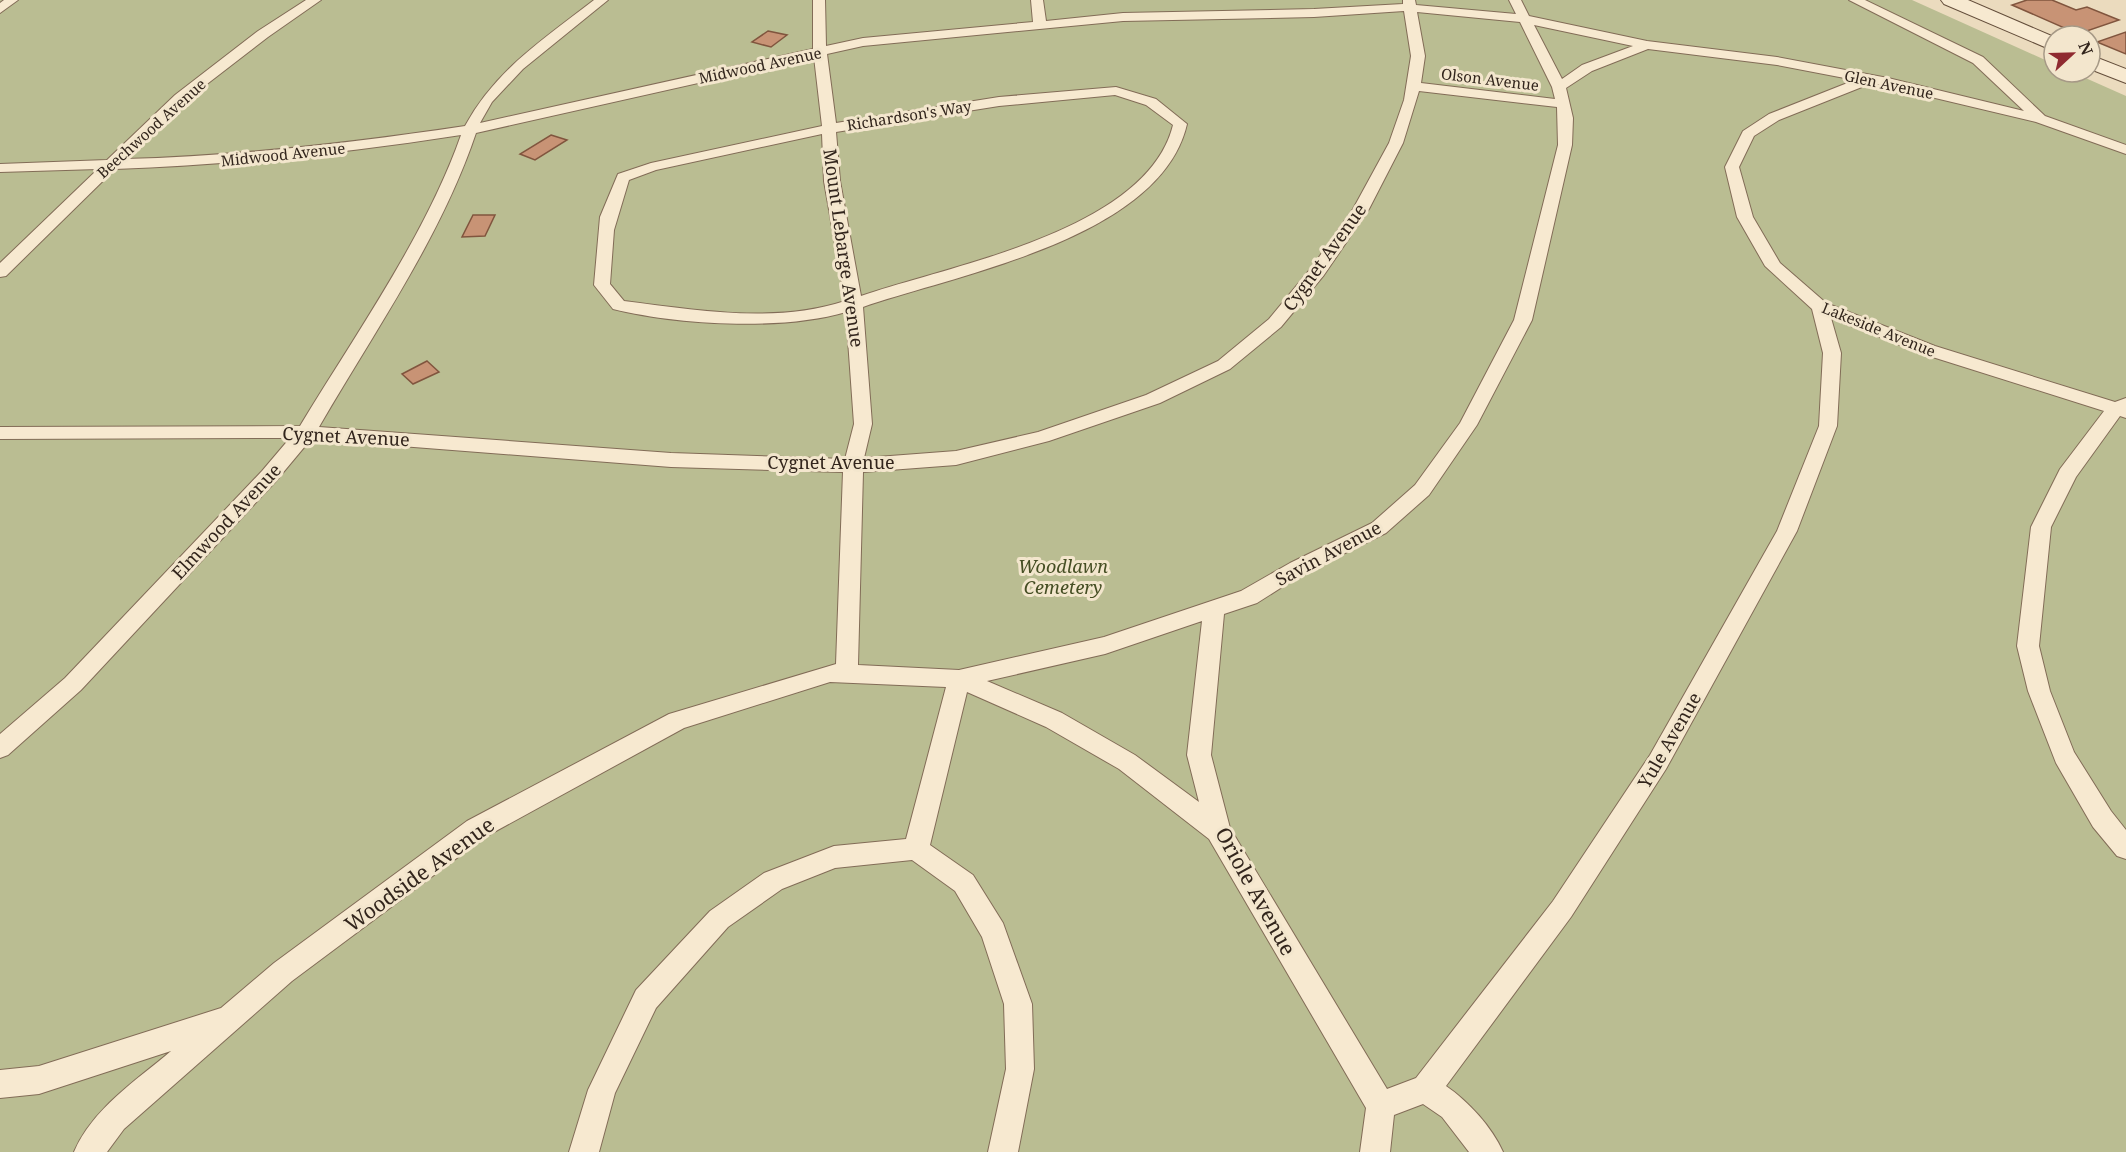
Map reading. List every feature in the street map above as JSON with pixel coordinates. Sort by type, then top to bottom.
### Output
[{"type":"street","points":[[1951,0],[2042,40]]},
{"type":"street","points":[[2102,66],[2126,77]]},
{"type":"lane","points":[[0,9],[12,0]]},
{"type":"lane","name":"Beechwood Avenue","points":[[0,272],[108,165],[180,98],[263,34],[315,0]]},
{"type":"lane","name":"Elmwood Avenue","points":[[0,748],[73,684],[269,476],[306,432],[411,255],[458,164],[470,129],[486,100],[518,66],[602,0]]},
{"type":"lane","name":"Mount Lebarge Avenue","points":[[819,0],[820,52],[829,128],[832,181],[854,302],[863,424],[853,465],[847,674]]},
{"type":"lane","points":[[1037,0],[1040,24]]},
{"type":"lane","name":"Savin Avenue","points":[[847,674],[959,679],[1105,645],[1249,597],[1297,568],[1379,528],[1422,490],[1468,425],[1523,320],[1565,145],[1566,118],[1561,96],[1515,0]]},
{"type":"lane","points":[[1855,0],[1978,60],[2041,119]]},
{"type":"lane","name":"Midwood Avenue","points":[[0,168],[211,161],[350,148],[470,129],[863,42],[1040,24],[1123,17],[1314,13],[1411,4],[1526,19]]},
{"type":"lane","name":"Cygnet Avenue","points":[[0,433],[306,432],[671,460],[853,465],[956,458],[1042,437],[1152,399],[1224,365],[1275,323],[1318,271],[1361,209],[1396,142],[1414,86],[1418,56],[1411,4]]},
{"type":"lane","name":"Glen Avenue","points":[[1526,19],[1647,45],[1777,61],[1870,79],[2041,119],[2126,150]]},
{"type":"lane","name":"Glen Avenue","points":[[1561,96],[1587,68],[1647,45]]},
{"type":"lane","name":"Lakeside Avenue","points":[[1870,79],[1766,122],[1748,134],[1732,167],[1745,217],[1773,266],[1820,307],[1929,350],[2122,409]]},
{"type":"lane","name":"Olson Avenue","points":[[1414,86],[1561,96]]},
{"type":"lane","name":"Richardson's Way","points":[[1116,91],[1151,102],[1180,124],[1173,149],[1139,187],[1090,224],[978,267],[854,302],[815,314],[761,317],[679,312],[619,305],[602,285],[603,252],[609,205],[623,177],[651,166],[829,128],[1050,95],[1116,91]]},
{"type":"lane","name":"Yule Avenue","points":[[1426,1089],[1562,909],[1645,782],[1787,531],[1828,426],[1832,353],[1820,307]]},
{"type":"lane","points":[[2122,409],[2067,474],[2041,527],[2028,646],[2039,691],[2064,756],[2102,819],[2126,849]]},
{"type":"lane","name":"Oriole Avenue","points":[[1214,609],[1199,755],[1218,831],[1381,1106]]},
{"type":"lane","name":"Woodside Avenue","points":[[0,1084],[39,1080],[230,1018],[283,972],[476,828],[677,721],[830,673],[847,674]]},
{"type":"lane","points":[[916,849],[959,679],[1054,720],[1127,762],[1218,831]]},
{"type":"lane","points":[[584,1152],[602,1090],[646,999],[719,919],[773,881],[834,857],[916,849],[964,883],[994,932],[1018,1004],[1020,1069],[1003,1152]]},
{"type":"lane","points":[[89,1152],[114,1119],[230,1018]]},
{"type":"lane","points":[[1375,1152],[1381,1106],[1426,1089],[1452,1107],[1488,1152]]},
{"type":"green space","name":"Woodlawn Cemetery","points":[[0,0],[1912,0],[2042,59],[2042,84],[2099,84],[2126,96],[2126,1152],[0,1152]]},
{"type":"building","points":[[2027,0],[2052,0],[2076,10],[2087,7],[2119,20],[2102,26],[2102,24],[2055,24],[2012,5]]},
{"type":"building","points":[[768,31],[787,35],[771,47],[752,42]]},
{"type":"building","points":[[2126,32],[2126,54],[2102,44],[2102,40]]},
{"type":"building","points":[[551,135],[567,140],[535,160],[520,154]]},
{"type":"building","points":[[473,215],[495,215],[485,236],[462,237]]},
{"type":"building","points":[[427,361],[439,372],[413,384],[402,374]]}]
